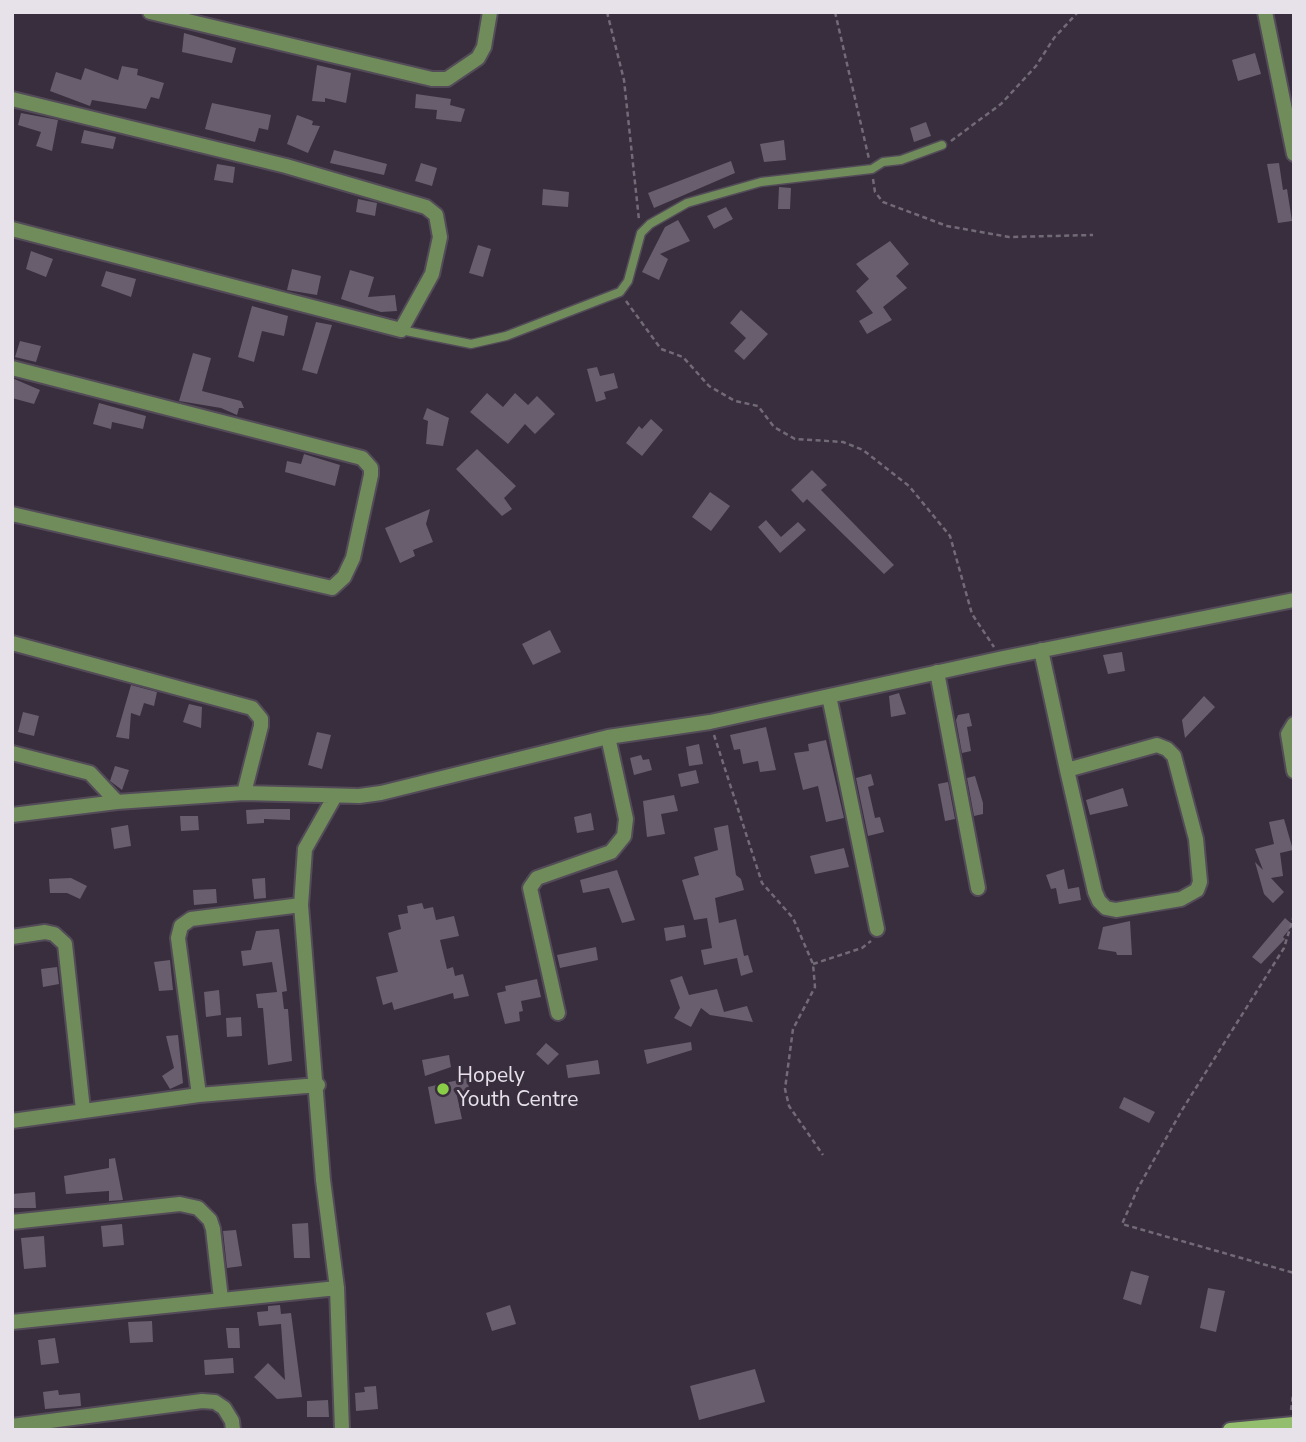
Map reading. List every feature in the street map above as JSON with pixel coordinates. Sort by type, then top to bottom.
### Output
[{"type":"main road","points":[[1230,1430],[1293,1424]]},
{"type":"street","points":[[150,12],[432,79],[447,79],[458,75],[478,58],[484,47],[490,12]]},
{"type":"street","points":[[1265,12],[1294,153]]},
{"type":"street","points":[[12,99],[286,166],[426,207],[436,215],[440,227],[436,265],[401,330],[12,229]]},
{"type":"street","points":[[12,368],[362,458],[371,468],[353,558],[344,577],[332,588],[12,514]]},
{"type":"street","points":[[12,815],[117,802],[244,793],[335,796],[381,793],[608,737],[710,722],[937,671],[1294,600]]},
{"type":"street","points":[[12,643],[244,703],[261,719],[261,726],[244,793]]},
{"type":"street","points":[[1041,650],[1095,892],[1107,908],[1116,910],[1181,899],[1197,890],[1200,882],[1196,839],[1174,756],[1167,749],[1157,745],[1068,770]]},
{"type":"street","points":[[937,671],[978,888]]},
{"type":"street","points":[[829,696],[877,929]]},
{"type":"street","points":[[1294,724],[1288,734],[1294,771]]},
{"type":"street","points":[[558,1013],[530,888],[537,877],[611,852],[624,836],[626,819],[608,737]]},
{"type":"street","points":[[12,753],[90,773],[117,802]]},
{"type":"street","points":[[335,796],[305,849],[301,905],[323,1180],[337,1288],[342,1430]]},
{"type":"street","points":[[200,1096],[178,938],[181,926],[191,919],[301,905]]},
{"type":"street","points":[[12,937],[45,932],[54,934],[65,944],[83,1110]]},
{"type":"street","points":[[12,1121],[83,1110],[317,1084]]},
{"type":"street","points":[[12,1222],[180,1204],[198,1208],[210,1220],[213,1229],[221,1298]]},
{"type":"street","points":[[12,1322],[221,1298],[337,1288]]},
{"type":"street","points":[[12,1426],[202,1401],[215,1402],[225,1408],[232,1421],[233,1430]]},
{"type":"lane","points":[[401,330],[457,343],[485,342],[620,292],[628,281],[641,233],[675,209],[761,182],[872,169],[883,162],[901,160],[942,145]]},
{"type":"path","points":[[607,12],[624,80],[641,233]]},
{"type":"path","points":[[835,12],[878,198],[938,224],[1009,237],[1093,235]]},
{"type":"path","points":[[942,145],[992,113],[1036,66],[1054,38],[1077,12]]},
{"type":"path","points":[[620,292],[661,349],[683,358],[709,386],[735,401],[758,406],[774,427],[795,439],[843,442],[863,450],[909,486],[950,536],[972,614],[1003,658]]},
{"type":"path","points":[[710,722],[724,773],[762,883],[793,918],[813,964],[816,987],[793,1029],[785,1089],[789,1106],[823,1155]]},
{"type":"path","points":[[1294,915],[1284,948],[1175,1121],[1138,1188],[1122,1224],[1294,1273]]},
{"type":"path","points":[[813,964],[862,948],[868,944],[877,929]]},
{"type":"path","points":[[1293,1424],[1290,1405],[1294,1386]]},
{"type":"building","points":[[184,33],[236,48],[232,63],[182,52]]},
{"type":"building","points":[[1255,53],[1261,74],[1238,81],[1232,60]]},
{"type":"building","points":[[317,65],[351,73],[346,103],[325,98],[325,102],[312,101]]},
{"type":"building","points":[[122,66],[138,69],[137,75],[164,83],[159,99],[151,97],[146,109],[92,100],[90,106],[50,91],[56,72],[81,80],[85,68],[118,80]]},
{"type":"building","points":[[416,94],[451,99],[450,105],[465,109],[461,122],[436,119],[437,110],[415,108]]},
{"type":"building","points":[[212,103],[271,115],[268,130],[259,128],[255,142],[205,129]]},
{"type":"building","points":[[21,113],[58,120],[52,151],[36,146],[41,132],[18,125]]},
{"type":"building","points":[[297,115],[313,121],[312,125],[320,126],[308,153],[287,144]]},
{"type":"building","points":[[926,122],[931,136],[914,142],[910,128]]},
{"type":"building","points":[[84,130],[116,137],[113,149],[81,143]]},
{"type":"building","points":[[784,140],[786,160],[764,162],[760,144]]},
{"type":"building","points":[[334,150],[387,164],[384,175],[330,163]]},
{"type":"building","points":[[731,161],[735,173],[654,208],[648,193]]},
{"type":"building","points":[[421,163],[437,168],[432,186],[415,181]]},
{"type":"building","points":[[1279,163],[1283,190],[1287,189],[1292,221],[1278,223],[1267,164]]},
{"type":"building","points":[[217,164],[235,167],[233,183],[214,180]]},
{"type":"building","points":[[779,187],[791,188],[790,209],[778,209]]},
{"type":"building","points":[[543,189],[569,192],[568,207],[542,205]]},
{"type":"building","points":[[358,199],[377,203],[375,216],[356,212]]},
{"type":"building","points":[[726,207],[733,219],[714,229],[707,216]]},
{"type":"building","points":[[678,220],[690,241],[660,254],[668,259],[659,280],[642,272],[665,227]]},
{"type":"building","points":[[890,241],[909,264],[896,276],[907,288],[883,307],[892,320],[867,334],[859,321],[873,313],[856,291],[869,279],[856,264]]},
{"type":"building","points":[[478,245],[491,249],[483,277],[469,273]]},
{"type":"building","points":[[31,251],[53,259],[46,277],[26,269]]},
{"type":"building","points":[[292,269],[321,276],[317,295],[287,290]]},
{"type":"building","points":[[350,270],[374,277],[368,297],[395,295],[397,311],[381,312],[341,299]]},
{"type":"building","points":[[106,271],[136,279],[131,297],[101,286]]},
{"type":"building","points":[[252,306],[288,316],[284,336],[262,331],[254,362],[238,357]]},
{"type":"building","points":[[741,310],[768,334],[744,360],[734,351],[746,338],[730,323]]},
{"type":"building","points":[[316,322],[332,325],[317,374],[302,370]]},
{"type":"building","points":[[20,341],[41,346],[36,362],[15,357]]},
{"type":"building","points":[[193,353],[211,358],[202,391],[241,401],[244,408],[239,408],[237,415],[221,408],[179,401]]},
{"type":"building","points":[[597,367],[600,376],[614,373],[618,388],[604,392],[606,399],[596,402],[587,369]]},
{"type":"building","points":[[12,378],[40,390],[34,404],[12,398]]},
{"type":"building","points":[[487,393],[503,407],[515,393],[528,405],[537,396],[555,414],[535,434],[525,424],[508,444],[470,412]]},
{"type":"building","points":[[99,403],[146,416],[143,429],[112,422],[111,429],[93,424]]},
{"type":"building","points":[[427,408],[449,418],[443,446],[426,444],[428,421],[423,419]]},
{"type":"building","points":[[651,419],[663,430],[642,456],[626,443],[639,426],[642,429]]},
{"type":"building","points":[[477,449],[516,486],[504,498],[512,509],[502,516],[456,469]]},
{"type":"building","points":[[304,454],[340,465],[335,486],[285,472],[287,461],[301,464]]},
{"type":"building","points":[[812,470],[827,485],[821,490],[894,565],[884,574],[807,499],[803,503],[791,490]]},
{"type":"building","points":[[710,492],[730,506],[711,531],[692,517]]},
{"type":"building","points":[[430,509],[426,524],[433,542],[413,550],[415,556],[400,563],[385,528]]},
{"type":"building","points":[[766,520],[781,537],[798,522],[806,530],[780,553],[758,527]]},
{"type":"building","points":[[550,630],[561,652],[533,665],[522,644]]},
{"type":"building","points":[[1122,652],[1125,671],[1108,674],[1103,655]]},
{"type":"building","points":[[131,685],[157,692],[154,706],[144,703],[140,716],[131,713],[129,739],[116,737]]},
{"type":"building","points":[[899,693],[906,714],[891,717],[889,696]]},
{"type":"building","points":[[1204,696],[1215,707],[1185,738],[1182,720]]},
{"type":"building","points":[[189,704],[202,707],[201,728],[183,722]]},
{"type":"building","points":[[23,712],[39,716],[34,736],[18,732]]},
{"type":"building","points":[[969,713],[972,726],[967,727],[971,751],[962,753],[956,720],[958,715]]},
{"type":"building","points":[[766,727],[776,770],[760,772],[758,761],[743,764],[740,749],[734,750],[730,735]]},
{"type":"building","points":[[317,732],[331,735],[322,769],[308,765]]},
{"type":"building","points":[[826,740],[844,818],[826,822],[818,786],[803,790],[794,753],[809,751],[808,744]]},
{"type":"building","points":[[699,744],[703,764],[689,766],[686,747]]},
{"type":"building","points":[[641,755],[643,760],[649,759],[652,770],[634,775],[630,758]]},
{"type":"building","points":[[115,766],[129,770],[122,790],[110,781]]},
{"type":"building","points":[[696,770],[699,783],[681,787],[678,774]]},
{"type":"building","points":[[871,774],[874,785],[868,787],[875,818],[880,817],[884,832],[868,836],[856,778]]},
{"type":"building","points":[[975,776],[983,803],[983,814],[974,816],[967,778]]},
{"type":"building","points":[[948,782],[955,819],[945,821],[938,784]]},
{"type":"building","points":[[1123,788],[1128,806],[1090,815],[1086,800]]},
{"type":"building","points":[[674,795],[678,811],[661,814],[665,834],[647,837],[643,801]]},
{"type":"building","points":[[290,809],[290,820],[264,819],[264,823],[247,824],[246,810]]},
{"type":"building","points":[[591,813],[594,830],[577,833],[574,817]]},
{"type":"building","points":[[180,816],[198,816],[199,830],[181,831]]},
{"type":"building","points":[[1284,819],[1293,850],[1280,853],[1283,876],[1271,878],[1284,892],[1273,903],[1264,894],[1255,862],[1263,870],[1255,849],[1274,844],[1269,822]]},
{"type":"building","points":[[128,825],[131,846],[114,849],[111,828]]},
{"type":"building","points":[[728,825],[736,875],[741,879],[744,890],[715,898],[719,923],[736,919],[744,956],[748,955],[753,972],[741,976],[737,958],[704,965],[701,950],[712,948],[707,918],[694,920],[682,880],[699,875],[694,857],[718,850],[714,828]]},
{"type":"building","points":[[844,848],[849,867],[815,874],[810,856]]},
{"type":"building","points":[[1064,869],[1068,889],[1079,887],[1081,900],[1059,904],[1056,888],[1051,889],[1046,875]]},
{"type":"building","points":[[617,870],[635,920],[622,923],[609,888],[583,893],[580,880]]},
{"type":"building","points":[[71,878],[87,886],[80,899],[67,893],[50,893],[49,879]]},
{"type":"building","points":[[265,878],[266,898],[254,899],[252,879]]},
{"type":"building","points":[[216,889],[217,903],[194,905],[193,890]]},
{"type":"building","points":[[422,903],[424,909],[433,907],[436,920],[454,916],[459,936],[440,940],[447,969],[453,967],[455,976],[463,974],[469,996],[454,999],[453,993],[394,1010],[392,1002],[383,1005],[376,977],[398,972],[388,933],[401,929],[398,915],[408,913],[407,906]]},
{"type":"building","points":[[1285,918],[1293,925],[1283,937],[1285,939],[1261,964],[1252,957]]},
{"type":"building","points":[[1130,921],[1132,955],[1117,955],[1116,952],[1098,949],[1103,927]]},
{"type":"building","points":[[684,925],[686,937],[666,941],[664,928]]},
{"type":"building","points":[[279,929],[287,991],[282,992],[284,1009],[288,1009],[292,1061],[268,1065],[263,1008],[258,1008],[256,994],[277,992],[272,962],[243,966],[241,951],[251,950],[256,931]]},
{"type":"building","points":[[596,947],[598,960],[560,968],[557,955]]},
{"type":"building","points":[[170,960],[173,990],[159,991],[154,962]]},
{"type":"building","points":[[57,967],[59,984],[43,987],[41,969]]},
{"type":"building","points":[[682,976],[689,995],[717,989],[724,1012],[747,1006],[753,1022],[710,1015],[701,1008],[691,1027],[674,1018],[680,1008],[670,980]]},
{"type":"building","points":[[537,979],[541,997],[521,1001],[523,1011],[519,1012],[520,1021],[505,1024],[497,993],[506,991],[505,986]]},
{"type":"building","points":[[219,990],[221,1015],[206,1017],[204,992]]},
{"type":"building","points":[[241,1017],[242,1036],[227,1037],[226,1018]]},
{"type":"building","points":[[178,1035],[183,1083],[170,1089],[162,1076],[174,1068],[166,1036]]},
{"type":"building","points":[[691,1042],[692,1050],[647,1064],[644,1050]]},
{"type":"building","points":[[546,1043],[559,1054],[548,1065],[536,1054]]},
{"type":"building","points":[[449,1055],[451,1067],[425,1076],[422,1060]]},
{"type":"building","points":[[598,1060],[600,1074],[568,1078],[566,1065]]},
{"type":"building","points":[[467,1078],[470,1094],[457,1096],[462,1119],[435,1124],[428,1087]]},
{"type":"building","points":[[1124,1097],[1155,1112],[1149,1123],[1119,1108]]},
{"type":"building","points":[[115,1158],[123,1200],[109,1201],[109,1191],[66,1194],[64,1176],[109,1168],[109,1159]]},
{"type":"building","points":[[35,1192],[36,1208],[12,1208],[12,1194]]},
{"type":"building","points":[[308,1223],[310,1258],[294,1258],[292,1224]]},
{"type":"building","points":[[122,1224],[124,1245],[103,1247],[101,1226]]},
{"type":"building","points":[[236,1230],[242,1266],[227,1268],[223,1231]]},
{"type":"building","points":[[44,1236],[46,1267],[24,1269],[21,1238]]},
{"type":"building","points":[[1131,1271],[1149,1276],[1141,1305],[1123,1299]]},
{"type":"building","points":[[1208,1288],[1225,1291],[1216,1332],[1200,1328]]},
{"type":"building","points":[[280,1305],[281,1314],[291,1313],[302,1397],[277,1399],[254,1377],[268,1363],[285,1380],[281,1324],[259,1326],[257,1312],[268,1311],[268,1306]]},
{"type":"building","points":[[510,1305],[516,1324],[492,1331],[486,1313]]},
{"type":"building","points":[[152,1321],[153,1342],[130,1343],[128,1322]]},
{"type":"building","points":[[226,1328],[239,1328],[240,1348],[228,1348]]},
{"type":"building","points":[[55,1338],[59,1363],[41,1365],[38,1340]]},
{"type":"building","points":[[233,1358],[234,1373],[205,1375],[204,1360]]},
{"type":"building","points":[[755,1369],[765,1402],[699,1420],[690,1386]]},
{"type":"building","points":[[376,1386],[378,1409],[356,1411],[355,1393],[365,1392],[364,1387]]},
{"type":"building","points":[[58,1390],[59,1395],[80,1393],[81,1406],[45,1409],[43,1392]]},
{"type":"building","points":[[328,1400],[329,1417],[307,1417],[307,1401]]},
{"type":"place","name":"Hopely Youth Centre","points":[[443,1089]]}]
